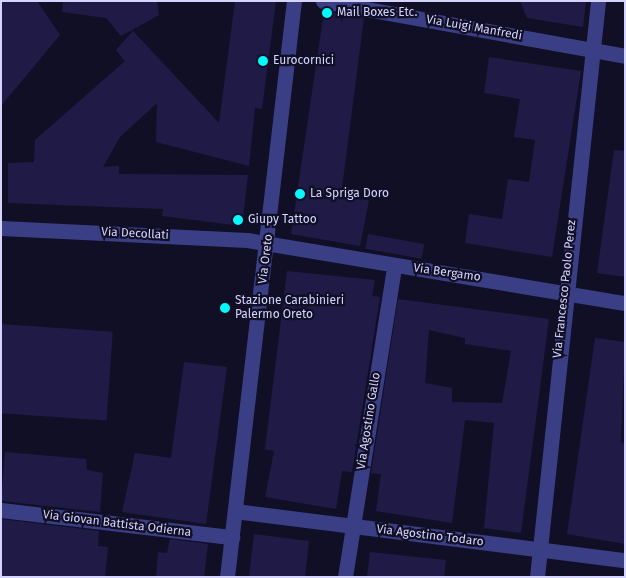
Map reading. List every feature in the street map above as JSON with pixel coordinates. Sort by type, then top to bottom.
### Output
[{"type":"street","name":"Via Oreto","points":[[227,577],[268,246],[294,1]]},
{"type":"street","name":"Via Luigi Manfredi","points":[[323,1],[625,56]]},
{"type":"street","name":"Via Francesco Paolo Perez","points":[[537,577],[565,290],[598,1]]},
{"type":"street","name":"Via Decollati","points":[[1,228],[247,240],[268,246]]},
{"type":"street","name":"Via Bergamo","points":[[268,246],[565,290],[625,303]]},
{"type":"street","name":"Via Agostino Gallo","points":[[345,577],[394,266]]},
{"type":"street","name":"Via Giovan Battista Odierna","points":[[1,510],[232,537]]},
{"type":"street","name":"Via Agostino Todaro","points":[[235,511],[625,560]]},
{"type":"building","points":[[1,1],[37,1],[60,35],[1,106]]},
{"type":"building","points":[[63,1],[157,1],[159,15],[121,36],[106,18],[62,12]]},
{"type":"building","points":[[235,1],[276,1],[262,109],[255,108],[249,166],[156,142],[157,103],[120,137],[103,167],[119,166],[119,174],[248,175],[242,226],[162,216],[163,209],[8,203],[8,163],[34,162],[35,140],[125,61],[116,50],[133,31],[219,123]]},
{"type":"building","points":[[520,1],[586,1],[583,27],[527,18]]},
{"type":"building","points":[[324,11],[364,18],[342,188],[355,189],[355,199],[369,200],[360,246],[291,234]]},
{"type":"building","points":[[489,57],[581,71],[552,257],[465,243],[469,214],[502,219],[508,179],[529,182],[535,140],[514,137],[520,99],[484,93]]},
{"type":"building","points":[[614,150],[625,151],[625,277],[597,273]]},
{"type":"building","points":[[368,234],[424,244],[422,259],[365,249]]},
{"type":"building","points":[[287,271],[375,280],[372,296],[380,297],[352,472],[342,471],[336,509],[265,497],[274,451],[265,449]]},
{"type":"building","points":[[398,299],[549,319],[521,533],[484,528],[494,423],[465,420],[452,523],[376,511],[381,474],[371,473]],"holes":[[[429,330],[465,338],[465,344],[511,351],[502,403],[452,402],[452,388],[425,383]]]},
{"type":"building","points":[[1,324],[113,332],[107,421],[1,413]]},
{"type":"building","points":[[595,338],[625,342],[621,442],[625,444],[625,544],[567,534]]},
{"type":"building","points":[[184,362],[227,367],[206,524],[122,512],[135,453],[171,458]]},
{"type":"building","points":[[5,452],[86,459],[87,470],[103,473],[100,512],[1,501]]},
{"type":"building","points":[[1,519],[99,531],[98,546],[108,547],[105,577],[1,577]]},
{"type":"building","points":[[254,534],[309,541],[305,577],[249,577]]},
{"type":"building","points":[[170,539],[208,544],[204,577],[156,577],[158,552],[167,553]]},
{"type":"building","points":[[370,552],[446,560],[444,577],[367,577]]},
{"type":"place","name":"Mail Boxes Etc.","points":[[327,13]]},
{"type":"place","name":"Eurocornici","points":[[263,61]]},
{"type":"place","name":"La Spriga Doro","points":[[300,194]]},
{"type":"place","name":"Giupy Tattoo","points":[[238,220]]},
{"type":"place","name":"Stazione Carabinieri Palermo Oreto","points":[[225,308]]}]
